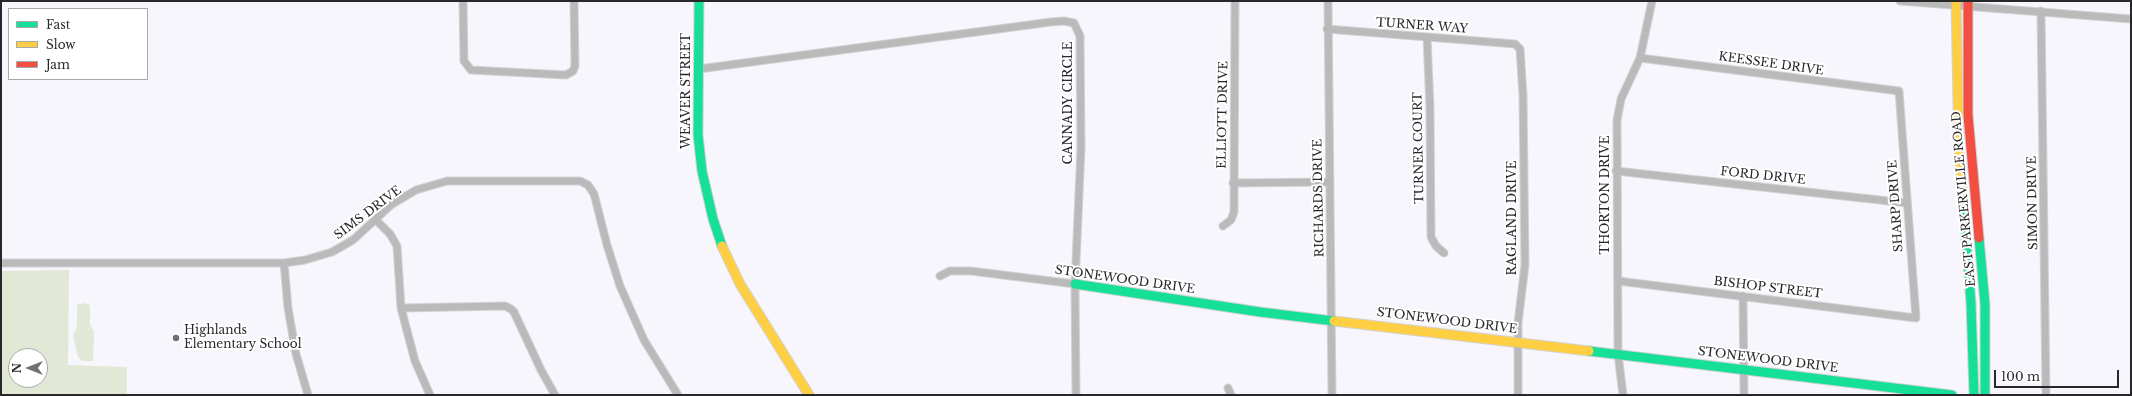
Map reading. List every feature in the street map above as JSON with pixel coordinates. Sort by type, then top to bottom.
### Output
[{"type":"street","points":[[463,1],[464,61],[468,68],[477,72],[566,75],[573,72],[575,66],[574,1]]},
{"type":"street","name":"WEAVER STREET","points":[[699,1],[698,135],[702,171],[720,240],[740,284],[809,395]]},
{"type":"street","name":"ELLIOTT DRIVE","points":[[1223,226],[1231,220],[1234,212],[1235,1]]},
{"type":"street","name":"RICHARDS DRIVE","points":[[1328,1],[1327,29],[1332,395]]},
{"type":"street","name":"THORTON DRIVE","points":[[1623,395],[1618,354],[1616,171],[1617,120],[1621,99],[1640,58],[1652,1]]},
{"type":"street","points":[[1900,1],[1956,3],[2131,19]]},
{"type":"street","name":"EAST PARKERVILLE ROAD","points":[[1956,3],[1959,155],[1971,303],[1974,395]]},
{"type":"street","name":"EAST PARKERVILLE ROAD","points":[[1968,4],[1968,115],[1985,304],[1985,395]]},
{"type":"street","name":"SIMON DRIVE","points":[[2041,11],[2046,395]]},
{"type":"street","name":"CANNADY CIRCLE","points":[[699,69],[1051,22],[1064,21],[1074,23],[1080,36],[1081,148],[1075,284],[1076,395]]},
{"type":"street","name":"TURNER WAY","points":[[1327,29],[1514,44]]},
{"type":"street","name":"TURNER COURT","points":[[1428,37],[1431,237],[1436,246],[1444,252]]},
{"type":"street","name":"RAGLAND DRIVE","points":[[1514,44],[1520,48],[1523,95],[1526,265],[1518,323],[1518,395]]},
{"type":"street","name":"KEESSEE DRIVE","points":[[1640,58],[1899,91]]},
{"type":"street","name":"SHARP DRIVE","points":[[1899,91],[1916,318]]},
{"type":"street","name":"FORD DRIVE","points":[[1616,171],[1907,203]]},
{"type":"street","name":"SIMS DRIVE","points":[[1,263],[284,263],[304,260],[332,252],[353,240],[392,205],[416,190],[447,181],[580,181],[588,185],[594,194],[606,245],[620,286],[644,340],[678,395]]},
{"type":"street","points":[[1233,183],[1330,182]]},
{"type":"street","points":[[376,220],[390,234],[397,246],[401,308],[416,361],[430,395]]},
{"type":"street","points":[[284,263],[288,308],[296,354],[308,395]]},
{"type":"street","name":"STONEWOOD DRIVE","points":[[940,276],[950,271],[971,271],[1075,284],[1239,309],[1332,319],[1952,395]]},
{"type":"street","name":"BISHOP STREET","points":[[1618,281],[1916,318]]},
{"type":"street","points":[[1743,296],[1744,395]]},
{"type":"street","points":[[401,308],[505,306],[511,309],[514,312],[541,370],[555,395]]},
{"type":"street","points":[[1228,388],[1232,395]]},
{"type":"green space","points":[[69,270],[68,365],[127,367],[127,395],[1,395],[1,271]]},
{"type":"green space","points":[[83,303],[90,305],[90,325],[94,331],[93,361],[82,361],[78,357],[73,336],[77,326],[77,305]]},
{"type":"traffic: fast","points":[[699,1],[698,135],[702,171],[713,219],[722,246]]},
{"type":"traffic: fast","points":[[1963,200],[1971,303],[1974,395]]},
{"type":"traffic: fast","points":[[1979,238],[1985,304],[1985,395]]},
{"type":"traffic: fast","points":[[1075,284],[1260,312],[1334,321]]},
{"type":"traffic: fast","points":[[1589,351],[1952,395]]},
{"type":"traffic: slow","points":[[1956,1],[1959,155],[1963,200]]},
{"type":"traffic: slow","points":[[722,246],[740,284],[809,395]]},
{"type":"traffic: slow","points":[[1334,321],[1589,351]]},
{"type":"traffic: jam","points":[[1968,1],[1968,115],[1979,238]]},
{"type":"place","name":"Highlands Elementary School","points":[[176,338]]}]
